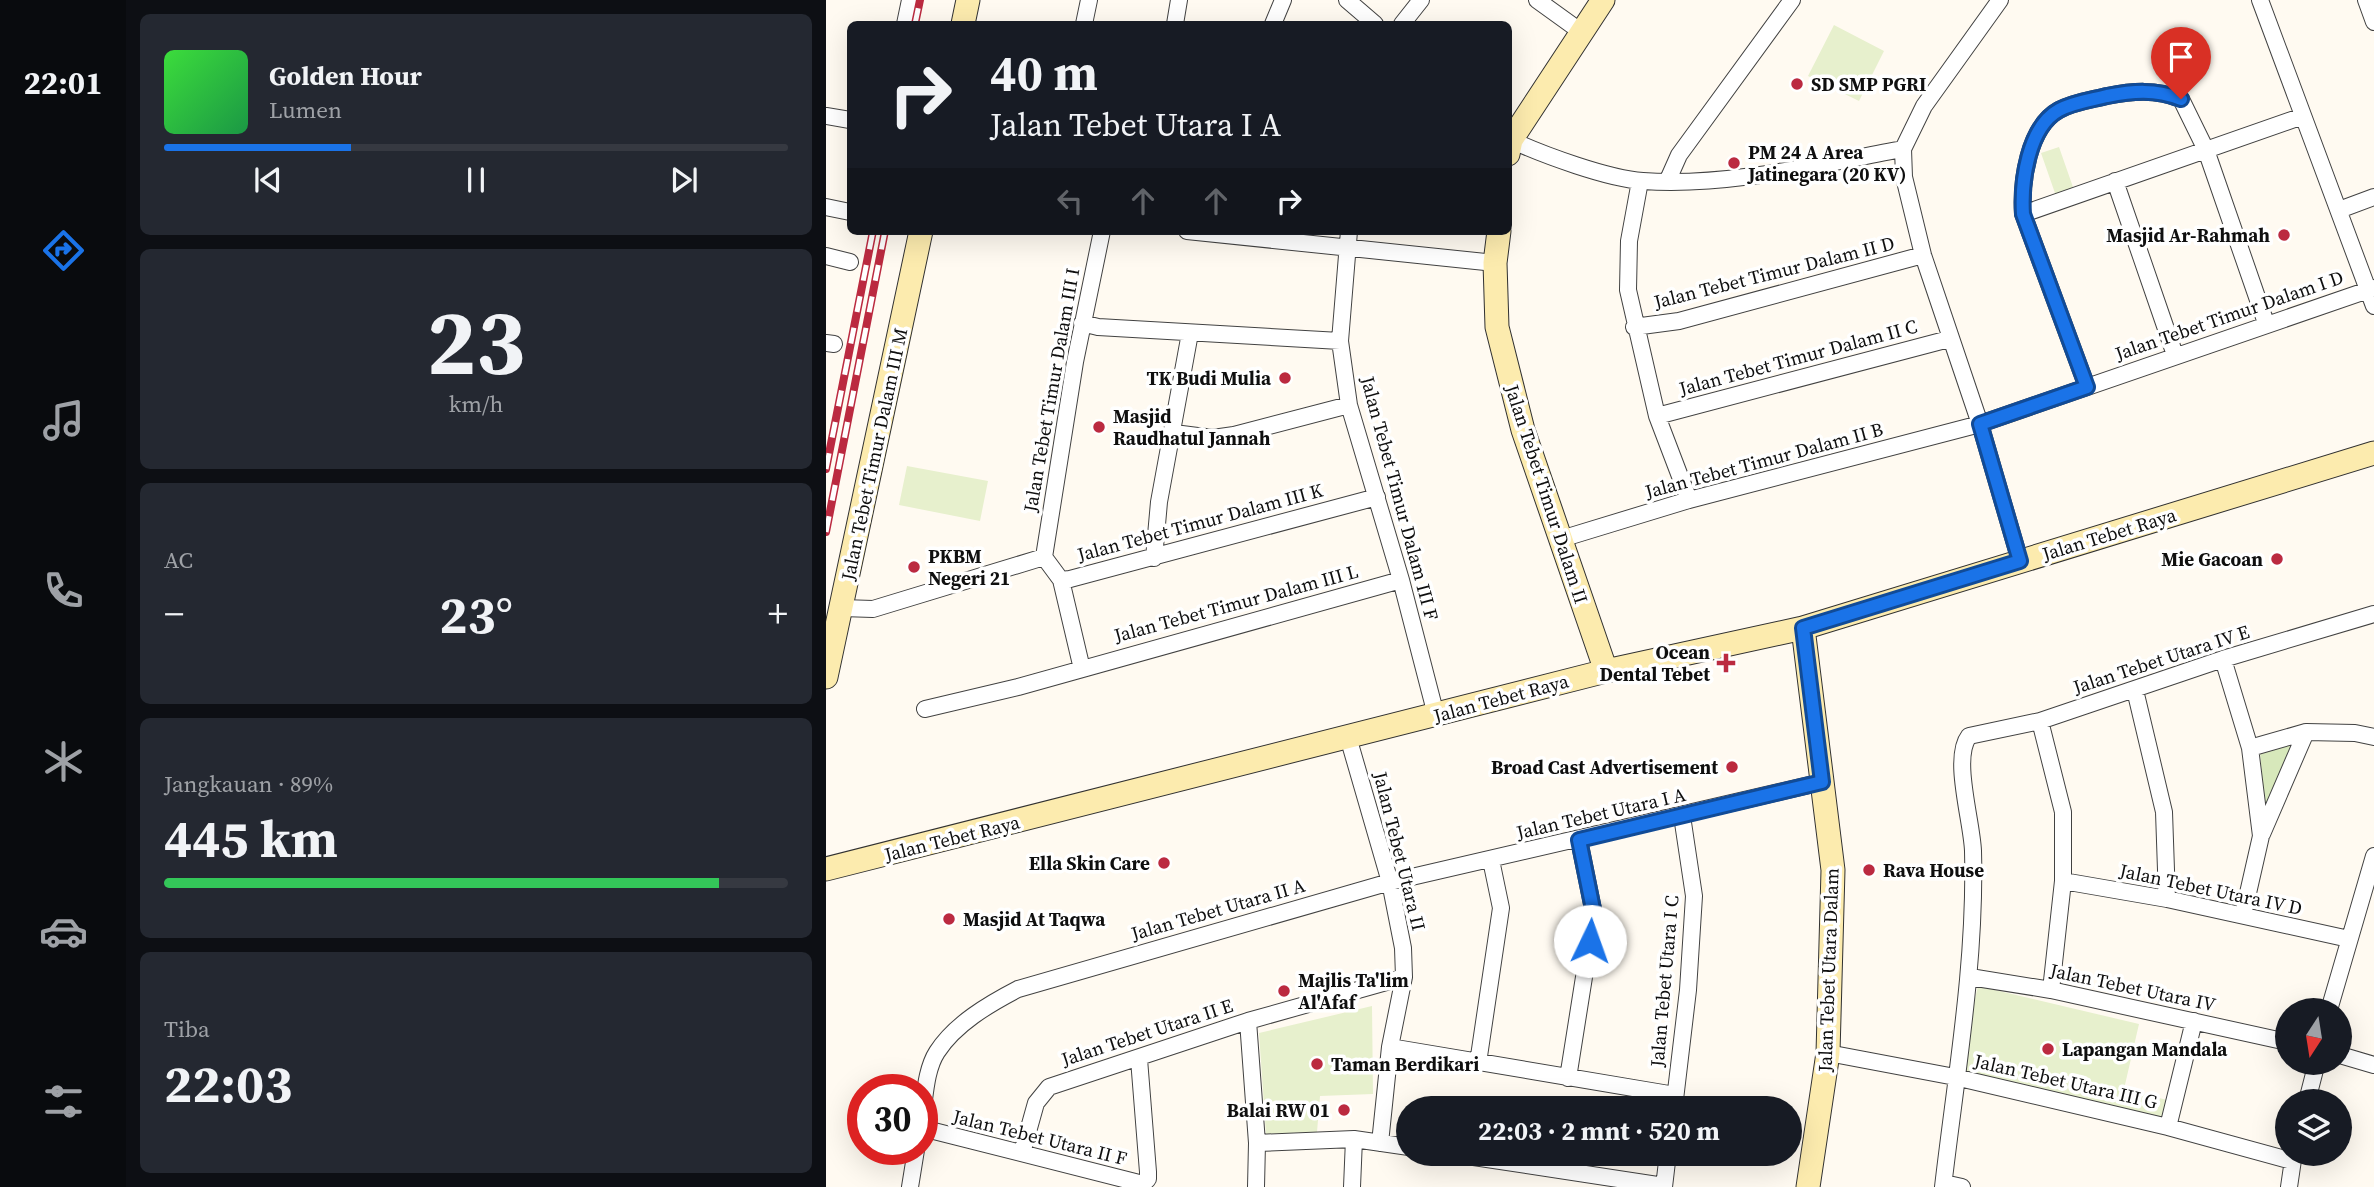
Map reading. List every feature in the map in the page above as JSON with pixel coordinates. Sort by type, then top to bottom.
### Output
[{"type":"street","points":[[906,21],[910,0]]},
{"type":"street","points":[[964,21],[968,0]]},
{"type":"street","points":[[1085,21],[1089,0]]},
{"type":"street","points":[[1176,21],[1179,0]]},
{"type":"street","points":[[1274,21],[1283,0]]},
{"type":"street","points":[[1347,0],[1372,21]]},
{"type":"street","points":[[1404,21],[1421,0]]},
{"type":"street","points":[[1538,0],[1580,31]]},
{"type":"street","points":[[1512,144],[1580,31],[1602,0]]},
{"type":"street","points":[[1667,182],[1679,155],[1791,0]]},
{"type":"street","points":[[2000,0],[1924,106],[1903,149],[1904,177],[1923,255],[1949,339],[1980,424],[2020,561]]},
{"type":"street","points":[[2260,0],[2371,289],[2374,306]]},
{"type":"street","points":[[2366,0],[2374,22]]},
{"type":"street","points":[[2087,387],[2023,214],[2027,168],[2035,140],[2044,122],[2058,110],[2081,102],[2133,91],[2181,99],[2206,150],[2266,323]]},
{"type":"street","points":[[826,116],[847,120]]},
{"type":"street","points":[[2023,214],[2303,116]]},
{"type":"street","points":[[1512,147],[1640,181],[1667,182],[1765,174],[1903,149]]},
{"type":"street","points":[[1640,181],[1628,256],[1628,290],[1634,327],[1657,416],[1689,500]]},
{"type":"street","points":[[2115,181],[2175,355]]},
{"type":"street","points":[[2339,210],[2374,197]]},
{"type":"street","points":[[826,207],[847,211]]},
{"type":"street","name":"Jalan Tebet Timur Dalam III M","points":[[826,677],[920,235]]},
{"type":"street","name":"Jalan Tebet Timur Dalam III I","points":[[1044,557],[1082,323],[1101,235]]},
{"type":"street","points":[[1255,235],[1348,249],[1495,263]]},
{"type":"street","name":"Jalan Tebet Timur Dalam III F","points":[[1349,235],[1340,341],[1349,405],[1401,580],[1436,715]]},
{"type":"street","name":"Jalan Tebet Timur Dalam II","points":[[1498,235],[1495,263],[1497,327],[1523,430],[1606,671]]},
{"type":"street","name":"Jalan Tebet Timur Dalam II D","points":[[1634,327],[1679,321],[1923,255]]},
{"type":"street","points":[[826,256],[850,262]]},
{"type":"street","name":"Jalan Tebet Timur Dalam I D","points":[[1980,424],[2266,323],[2371,289]]},
{"type":"street","points":[[1082,323],[1098,327],[1340,341]]},
{"type":"street","points":[[1154,558],[1159,502],[1174,433],[1190,333]]},
{"type":"street","name":"Jalan Tebet Timur Dalam II C","points":[[1657,416],[1949,339]]},
{"type":"street","points":[[1174,433],[1213,438],[1234,435],[1349,405]]},
{"type":"street","name":"Jalan Tebet Timur Dalam II B","points":[[1561,539],[1689,500],[1980,424]]},
{"type":"street","name":"Jalan Tebet Raya","points":[[826,869],[1606,671],[1803,628],[2374,454]]},
{"type":"street","name":"Jalan Tebet Timur Dalam III K","points":[[1044,557],[1061,580],[1154,558],[1377,497]]},
{"type":"street","points":[[842,608],[873,609],[1044,557]]},
{"type":"street","points":[[1061,580],[1082,669]]},
{"type":"street","name":"Jalan Tebet Timur Dalam III L","points":[[925,709],[1082,669],[1401,580]]},
{"type":"street","name":"Jalan Tebet Utara IV E","points":[[1970,976],[1974,899],[1973,838],[1961,758],[1964,742],[1969,736],[2040,721],[2223,659],[2374,614]]},
{"type":"street","name":"Jalan Tebet Utara Dalam","points":[[1803,628],[1833,870],[1828,1053],[1808,1187]]},
{"type":"street","points":[[2223,659],[2250,748],[2261,836]]},
{"type":"street","points":[[2135,690],[2164,812],[2167,899]]},
{"type":"street","points":[[2040,721],[2063,812],[2063,881],[2050,990]]},
{"type":"street","points":[[2250,748],[2306,732],[2355,733],[2374,737]]},
{"type":"street","points":[[2243,915],[2261,836],[2306,732]]},
{"type":"street","name":"Jalan Tebet Utara II","points":[[1348,737],[1390,882],[1403,948],[1404,976],[1390,1047],[1380,1143]]},
{"type":"street","name":"Jalan Tebet Utara I A","points":[[1390,882],[1822,782]]},
{"type":"street","name":"Jalan Tebet Utara I C","points":[[1675,1096],[1688,990],[1694,896],[1682,816]]},
{"type":"street","points":[[1568,1078],[1594,914],[1579,840]]},
{"type":"street","points":[[2332,998],[2374,856]]},
{"type":"street","points":[[1478,1063],[1501,908],[1491,860]]},
{"type":"street","name":"Jalan Tebet Utara IV D","points":[[2063,881],[2167,899],[2349,939]]},
{"type":"street","name":"Jalan Tebet Utara II A","points":[[929,1074],[937,1052],[989,1004],[1018,989],[1390,882]]},
{"type":"street","name":"Jalan Tebet Utara II E","points":[[1022,1153],[1036,1103],[1049,1087],[1248,1021],[1404,976]]},
{"type":"street","points":[[1962,1187],[1944,1185],[1955,1076],[1970,976]]},
{"type":"street","name":"Jalan Tebet Utara IV","points":[[1970,976],[2050,990],[2275,1039]]},
{"type":"street","points":[[1248,1021],[1257,1143],[1256,1187]]},
{"type":"street","points":[[2168,1127],[2194,1021]]},
{"type":"street","points":[[1390,1047],[1568,1078],[1651,1096]]},
{"type":"street","name":"Jalan Tebet Utara III G","points":[[1828,1053],[1955,1076],[2275,1153]]},
{"type":"street","name":"Jalan Tebet Utara II F","points":[[938,1132],[1142,1184],[1147,1181],[1139,1059]]},
{"type":"street","points":[[2352,1059],[2374,1065]]},
{"type":"street","points":[[1257,1143],[1354,1139],[1396,1145]]},
{"type":"street","points":[[1352,1187],[1354,1139]]},
{"type":"street","points":[[910,1187],[914,1165]]},
{"type":"street","points":[[1530,1166],[1664,1187],[1666,1166]]},
{"type":"street","points":[[2289,1187],[2292,1166]]},
{"type":"green space","points":[[1834,25],[1884,51],[1859,101],[1808,76]]},
{"type":"green space","points":[[2059,147],[2074,190],[2056,196],[2041,153]]},
{"type":"green space","points":[[907,466],[988,481],[980,521],[899,505]]},
{"type":"green space","points":[[2299,738],[2265,814],[2260,752]]},
{"type":"green space","name":"Lapangan Mandala","points":[[1978,986],[2139,1024],[2124,1089],[2167,1100],[2162,1121],[1957,1073]]},
{"type":"green space","name":"Taman Berdikari","points":[[1372,1006],[1373,1094],[1320,1096],[1317,1132],[1266,1134],[1259,1033]]},
{"type":"railway","points":[[916,21],[920,0]]},
{"type":"railway","points":[[826,469],[872,235]]},
{"type":"railway","points":[[826,532],[884,235]]},
{"type":"place","name":"SD SMP PGRI","points":[[1797,84]]},
{"type":"place","name":"PM 24 A Area Jatinegara (20 KV)","points":[[1734,163]]},
{"type":"place","name":"Masjid Ar-Rahmah","points":[[2284,235]]},
{"type":"place","name":"TK Budi Mulia","points":[[1285,378]]},
{"type":"place","name":"Masjid Raudhatul Jannah","points":[[1099,427]]},
{"type":"place","name":"Mie Gacoan","points":[[2277,559]]},
{"type":"place","name":"PKBM Negeri 21","points":[[914,567]]},
{"type":"place","name":"Ocean Dental Tebet","points":[[1726,663]]},
{"type":"place","name":"Broad Cast Advertisement","points":[[1732,767]]},
{"type":"place","name":"Ella Skin Care","points":[[1164,863]]},
{"type":"place","name":"Rava House","points":[[1869,870]]},
{"type":"place","name":"Masjid At Taqwa","points":[[949,919]]},
{"type":"place","name":"Majlis Ta'lim Al'Afaf","points":[[1284,991]]},
{"type":"place","name":"Lapangan Mandala","points":[[2048,1049]]},
{"type":"place","name":"Taman Berdikari","points":[[1317,1064]]},
{"type":"place","name":"Balai RW 01","points":[[1344,1110]]},
{"type":"route","points":[[1590,941],[1594,914],[1579,840],[1822,782],[1803,628],[2020,561],[1980,424],[2087,387],[2023,214],[2022,199],[2027,168],[2035,140],[2044,122],[2058,110],[2081,102],[2133,91],[2162,92],[2181,99]]}]
